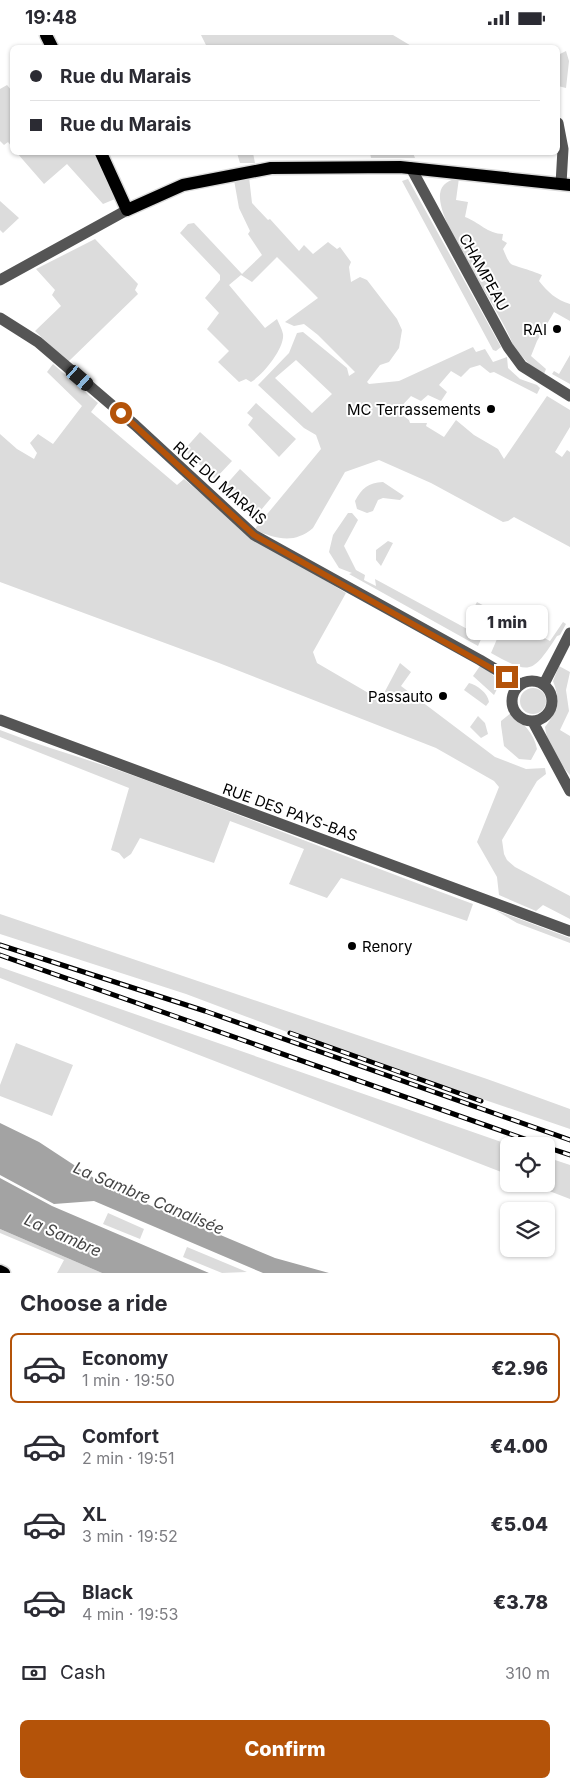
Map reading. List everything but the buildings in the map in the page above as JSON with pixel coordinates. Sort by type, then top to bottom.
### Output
[{"type":"main road","points":[[102,155],[127,210],[183,185],[271,168],[411,168],[566,185]]},
{"type":"main road","points":[[0,1271],[4,1273]]},
{"type":"street","points":[[560,133],[566,185]]},
{"type":"street","name":"CHAMPEAU","points":[[411,168],[508,347],[522,366],[570,396]]},
{"type":"street","points":[[0,280],[127,210]]},
{"type":"street","name":"RUE DU MARAIS","points":[[0,318],[38,342],[135,425],[254,535],[520,684]]},
{"type":"street","points":[[544,684],[570,633]]},
{"type":"street","points":[[534,681],[544,684],[551,693],[553,704],[544,718],[533,722],[521,718],[514,709],[512,697],[520,684],[534,681]]},
{"type":"street","name":"RUE DES PAYS-BAS","points":[[0,720],[570,931]]},
{"type":"street","points":[[533,722],[570,791]]},
{"type":"shaded area","points":[[201,35],[393,35],[410,45],[206,45]]},
{"type":"shaded area","points":[[566,51],[569,61],[566,88],[560,86],[560,54]]},
{"type":"shaded area","points":[[7,85],[10,89],[10,144],[8,142],[4,145],[0,141],[0,89]]},
{"type":"shaded area","points":[[19,155],[94,155],[115,199],[103,204],[67,164],[44,184]]},
{"type":"shaded area","points":[[238,155],[253,155],[255,163],[240,163]]},
{"type":"shaded area","points":[[370,155],[414,155],[415,158],[371,158]]},
{"type":"shaded area","points":[[249,177],[252,203],[268,220],[270,219],[299,251],[304,245],[313,254],[328,242],[337,249],[340,247],[351,262],[349,267],[351,282],[360,277],[367,280],[397,319],[402,330],[399,348],[389,362],[380,365],[367,382],[369,384],[399,381],[473,347],[476,352],[485,349],[493,362],[507,357],[508,368],[520,379],[537,385],[540,388],[537,394],[494,372],[490,373],[480,365],[470,368],[461,377],[451,371],[439,385],[447,392],[441,401],[428,395],[421,401],[411,396],[397,411],[409,420],[410,423],[427,423],[426,426],[444,437],[456,420],[474,435],[498,449],[504,459],[547,396],[570,410],[570,427],[555,452],[562,457],[567,450],[570,452],[570,547],[514,517],[503,522],[431,483],[379,460],[345,472],[313,528],[306,533],[298,537],[284,538],[254,530],[321,449],[316,435],[304,428],[258,385],[289,353],[297,333],[303,332],[347,368],[349,376],[355,372],[318,335],[304,324],[294,326],[285,322],[318,298],[277,257],[252,282],[241,275],[229,285],[265,328],[277,319],[283,334],[281,346],[267,367],[251,382],[246,379],[239,382],[218,362],[229,351],[207,329],[219,313],[205,298],[220,280],[220,275],[180,233],[188,224],[194,223],[242,274],[262,255],[248,234],[250,231],[239,208],[234,180]],"holes":[[[296,360],[332,394],[312,413],[275,378]]]},
{"type":"shaded area","points":[[459,178],[456,200],[468,202],[465,217],[488,230],[503,234],[502,240],[507,243],[503,249],[511,264],[542,275],[539,281],[546,289],[556,298],[570,304],[570,321],[554,312],[537,341],[531,356],[546,369],[544,374],[530,365],[514,348],[497,313],[449,227],[442,209],[440,194],[442,187],[446,183]]},
{"type":"shaded area","points":[[408,179],[501,347],[496,351],[493,350],[402,181]]},
{"type":"shaded area","points":[[0,201],[19,218],[3,233],[0,230]]},
{"type":"shaded area","points":[[95,239],[138,284],[135,290],[138,294],[68,362],[35,331],[61,306],[52,295],[55,290],[36,269]]},
{"type":"shaded area","points":[[570,355],[570,384],[552,374],[554,371],[559,374]]},
{"type":"shaded area","points":[[53,364],[98,403],[91,412],[177,485],[184,479],[249,534],[346,593],[313,652],[317,663],[377,698],[383,695],[400,663],[411,672],[401,686],[495,757],[526,769],[545,768],[546,774],[537,781],[502,840],[504,854],[507,860],[515,867],[570,896],[570,919],[543,905],[536,911],[499,895],[497,877],[477,842],[499,787],[494,781],[436,748],[219,663],[0,582],[0,434],[17,449],[34,459],[37,453],[30,443],[38,434],[53,444],[82,406],[47,372]]},
{"type":"shaded area","points":[[256,403],[296,439],[279,457],[248,425],[253,418],[247,413]]},
{"type":"shaded area","points":[[200,432],[232,461],[215,479],[184,450]]},
{"type":"shaded area","points":[[240,469],[271,498],[256,516],[224,487]]},
{"type":"shaded area","points":[[383,482],[404,496],[400,500],[383,498],[378,500],[373,511],[367,513],[357,509],[355,501],[360,493],[369,485]]},
{"type":"shaded area","points":[[348,513],[352,513],[358,520],[344,546],[356,570],[365,575],[364,580],[376,586],[375,579],[482,637],[478,646],[349,574],[352,573],[339,568],[329,552],[333,535]]},
{"type":"shaded area","points":[[388,541],[393,543],[381,566],[376,560],[376,550]]},
{"type":"shaded area","points":[[477,602],[550,641],[563,622],[566,624],[560,635],[557,636],[536,664],[530,667],[523,667],[491,653],[497,639],[491,628],[470,615]]},
{"type":"shaded area","points":[[480,666],[485,666],[500,683],[494,695],[473,676]]},
{"type":"shaded area","points":[[559,666],[570,672],[566,690],[569,711],[560,730],[570,736],[570,775],[554,753],[545,727],[555,711],[557,694],[553,681]]},
{"type":"shaded area","points":[[469,683],[479,688],[487,696],[489,702],[486,706],[464,690]]},
{"type":"shaded area","points":[[533,688],[542,692],[546,701],[542,710],[533,714],[524,710],[520,701],[524,692]]},
{"type":"shaded area","points":[[511,713],[531,733],[536,743],[537,749],[531,760],[519,759],[504,746],[501,721]]},
{"type":"shaded area","points":[[478,716],[485,723],[488,734],[481,738],[470,727]]},
{"type":"shaded area","points":[[0,730],[140,778],[473,904],[467,921],[341,878],[327,898],[289,884],[304,849],[230,821],[214,863],[140,838],[131,854],[124,859],[119,853],[111,850],[129,788],[0,737]]},
{"type":"shaded area","points":[[495,910],[570,938],[570,943],[517,923]]},
{"type":"shaded area","points":[[0,914],[487,1079],[570,1109],[570,1129],[303,1038],[186,994],[0,934]]},
{"type":"shaded area","points":[[0,967],[500,1141],[500,1172],[0,978]]},
{"type":"shaded area","points":[[16,1043],[73,1065],[52,1116],[0,1096],[0,1085]]},
{"type":"shaded area","points":[[555,1160],[570,1165],[570,1199],[552,1192],[555,1192]]},
{"type":"shaded area","points":[[108,1213],[144,1229],[140,1239],[103,1224]]},
{"type":"shaded area","points":[[0,1229],[102,1273],[57,1273],[64,1260],[0,1233]]},
{"type":"shaded area","points":[[187,1247],[247,1272],[222,1273],[183,1257]]},
{"type":"water","points":[[0,1123],[39,1142],[109,1188],[275,1258],[329,1273],[263,1273],[94,1201],[54,1204],[0,1175]]},
{"type":"water","name":"La Sambre","points":[[0,1178],[52,1206],[209,1273],[102,1273],[0,1229]]},
{"type":"railway","points":[[0,945],[205,1011],[570,1140]]},
{"type":"railway","points":[[0,955],[519,1137]]},
{"type":"railway","points":[[290,1033],[481,1101]]},
{"type":"railway","points":[[555,1150],[570,1155]]},
{"type":"place","name":"RAI","points":[[557,329]]},
{"type":"place","name":"MC Terrassements","points":[[491,409]]},
{"type":"place","name":"Passauto","points":[[443,696]]},
{"type":"place","name":"Renory","points":[[352,946]]},
{"type":"route","points":[[121,413],[254,535],[480,660],[507,677]]},
{"type":"water label","name":"La Sambre Canalisée","points":[[149,1198]]}]
